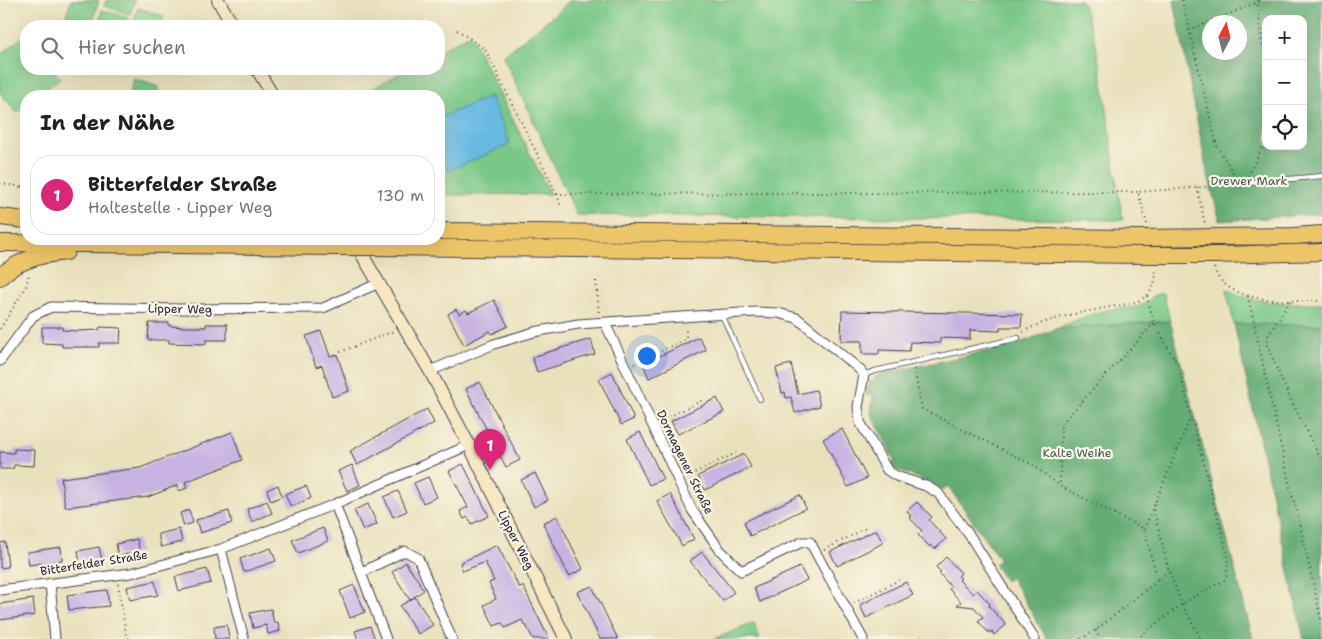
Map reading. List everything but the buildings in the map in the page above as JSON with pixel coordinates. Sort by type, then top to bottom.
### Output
[{"type":"highway","points":[[0,217],[20,219]]},
{"type":"highway","points":[[0,224],[20,224]]},
{"type":"highway","points":[[445,231],[1144,231],[1215,238],[1322,234]]},
{"type":"highway","points":[[0,243],[20,243]]},
{"type":"highway","points":[[0,277],[18,264],[56,253],[143,245],[1150,260],[1218,255],[1322,252]]},
{"type":"street","points":[[218,0],[230,20]]},
{"type":"street","points":[[261,75],[269,90]]},
{"type":"street","name":"Lipper Weg","points":[[357,245],[430,371],[566,639]]},
{"type":"street","name":"Lipper Weg","points":[[0,361],[33,316],[51,307],[184,309],[323,308],[379,283]]},
{"type":"street","points":[[430,371],[494,344],[534,332],[578,324],[756,312],[778,313],[797,318],[864,375],[858,414],[860,422],[887,470],[896,476],[926,486],[938,493],[1000,581],[1034,639]]},
{"type":"street","name":"Dormagener Straße","points":[[602,323],[626,368],[692,510],[720,550],[741,571],[802,542],[810,542],[863,639]]},
{"type":"street","name":"Bitterfelder Straße","points":[[0,590],[131,573],[221,549],[335,504],[469,445]]},
{"type":"street","points":[[335,504],[386,639]]},
{"type":"street","points":[[221,549],[244,639]]},
{"type":"street","points":[[362,572],[405,551],[418,558],[452,639]]},
{"type":"street","points":[[50,583],[55,639]]},
{"type":"lane","points":[[1236,184],[1322,176]]},
{"type":"lane","points":[[722,314],[760,399]]},
{"type":"lane","points":[[864,375],[1018,338]]},
{"type":"path","points":[[557,194],[1138,192],[1236,184],[1234,174],[1217,146],[1182,0]]},
{"type":"path","points":[[1189,30],[1263,0]]},
{"type":"path","points":[[1257,1],[1262,41]]},
{"type":"path","points":[[457,30],[485,48],[557,194],[561,206]]},
{"type":"path","points":[[1245,183],[1262,148]]},
{"type":"path","points":[[0,184],[18,186]]},
{"type":"path","points":[[1138,192],[1144,231]]},
{"type":"path","points":[[1018,338],[1024,331],[1037,326],[1098,309],[1137,301],[1147,296],[1153,286],[1156,274],[1150,260]]},
{"type":"path","points":[[0,329],[26,286],[30,271]]},
{"type":"path","points":[[596,281],[602,323]]},
{"type":"path","points":[[1137,639],[1182,604],[1226,579],[1228,558],[1179,367],[1154,323],[1147,296]]},
{"type":"path","points":[[1248,296],[1322,623]]},
{"type":"path","points":[[1290,301],[1268,336],[1267,346],[1287,392],[1322,462]]},
{"type":"path","points":[[626,368],[686,339],[686,317]]},
{"type":"path","points":[[1060,486],[1061,424],[1154,323]]},
{"type":"path","points":[[340,352],[404,327]]},
{"type":"path","points":[[913,362],[922,409],[1034,465],[1060,486],[1144,529]]},
{"type":"path","points":[[652,425],[703,400]]},
{"type":"path","points":[[1158,581],[1144,529],[1191,416]]},
{"type":"path","points":[[678,480],[736,453]]},
{"type":"path","points":[[1153,508],[1168,571],[1182,604],[1201,639]]},
{"type":"path","points":[[816,555],[866,528]]},
{"type":"path","points":[[1081,639],[1096,630],[1168,571]]},
{"type":"path","points":[[116,575],[126,634],[129,639]]},
{"type":"path","points":[[846,607],[899,580]]},
{"type":"path","points":[[1096,630],[1100,639]]},
{"type":"path","points":[[917,639],[924,636]]},
{"type":"green space","points":[[71,0],[99,0],[93,20],[65,20]]},
{"type":"green space","points":[[106,0],[135,0],[130,14],[104,6]]},
{"type":"green space","points":[[570,0],[1081,0],[1094,39],[1101,73],[1123,220],[577,215],[503,56]]},
{"type":"green space","name":"Drewer Mark","points":[[1174,0],[1322,0],[1322,214],[1220,221],[1207,172]]},
{"type":"green space","points":[[138,8],[164,16],[163,20],[134,20]]},
{"type":"green space","points":[[102,10],[129,18],[128,20],[100,20]]},
{"type":"green space","points":[[470,34],[550,194],[445,195],[445,90],[370,90],[397,75],[445,75],[445,48]]},
{"type":"green space","points":[[20,39],[20,75],[57,75],[60,78],[45,90],[20,90],[20,111],[17,113],[0,93],[0,55]]},
{"type":"green space","points":[[134,79],[159,87],[158,90],[131,90]]},
{"type":"green space","points":[[1226,289],[1250,298],[1273,302],[1322,303],[1322,325],[1234,324]]},
{"type":"green space","points":[[1163,293],[1170,321],[1056,329],[1098,312],[1140,306],[1148,302],[1152,296]]},
{"type":"green space","name":"Kalte Weihe","points":[[1170,321],[1253,639],[1047,639],[1011,577],[1005,581],[994,564],[1000,560],[948,486],[942,490],[930,482],[891,468],[889,465],[895,461],[871,414],[873,396],[866,395],[868,388],[873,379],[878,375],[989,351],[1022,342],[1056,329]]},
{"type":"green space","points":[[1234,324],[1322,325],[1322,639],[1304,639]]},
{"type":"green space","points":[[754,623],[760,639],[714,639]]},
{"type":"water","points":[[490,96],[510,144],[448,171],[445,164],[445,115]]},
{"type":"place","name":"Bitterfelder Straße","points":[[490,470]]}]
